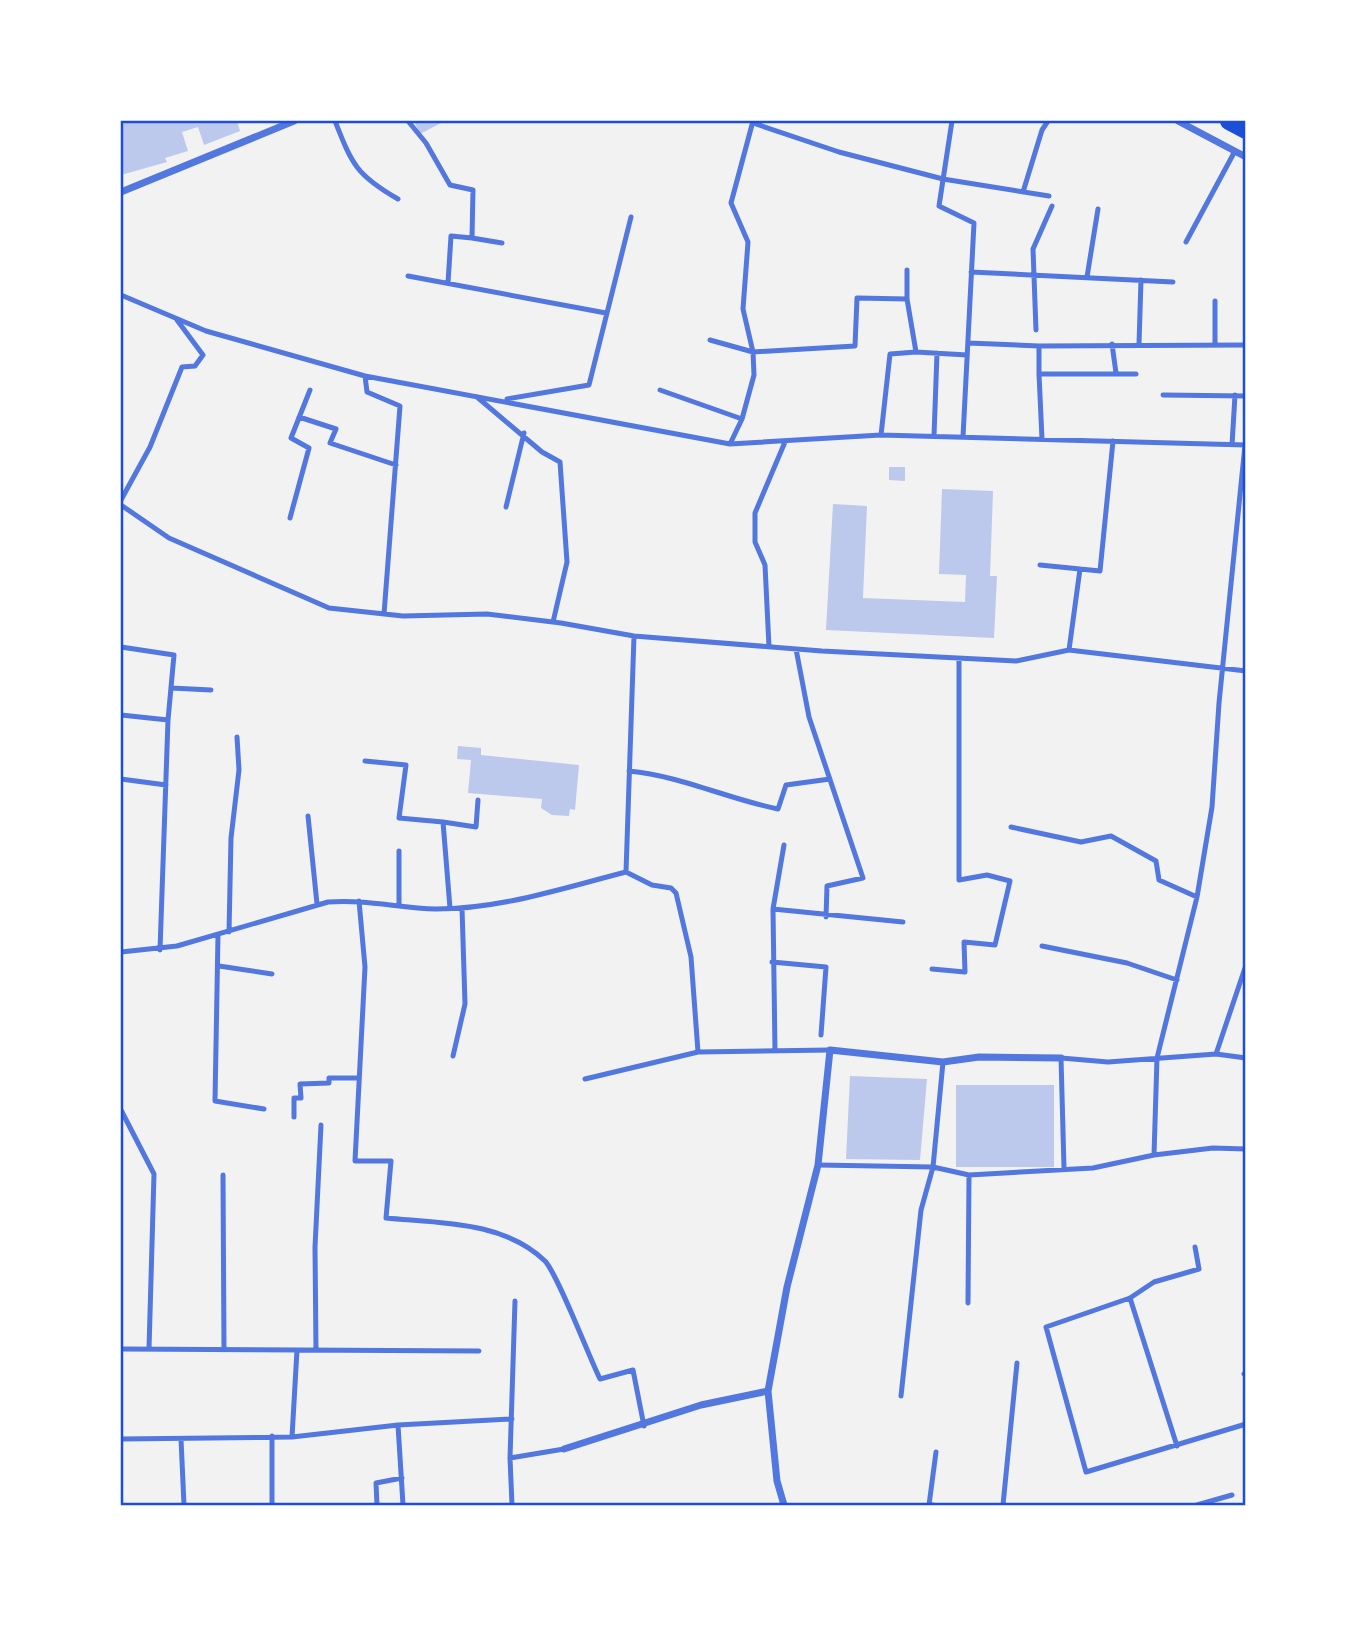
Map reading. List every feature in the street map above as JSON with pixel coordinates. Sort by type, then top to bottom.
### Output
[{"type":"main road","points":[[1229,121],[1246,130]]},
{"type":"street","points":[[121,192],[293,121]]},
{"type":"street","points":[[1178,121],[1246,157]]},
{"type":"street","points":[[785,1505],[777,1482],[768,1391],[787,1287],[818,1165],[830,1049],[943,1062],[979,1057],[1062,1058]]},
{"type":"street","points":[[564,1449],[644,1426],[712,1402],[768,1391]]},
{"type":"lane","points":[[335,121],[352,164],[372,184],[398,199]]},
{"type":"lane","points":[[408,121],[426,143],[450,185],[473,190],[472,238]]},
{"type":"lane","points":[[952,121],[939,206],[974,223],[963,437]]},
{"type":"lane","points":[[1023,192],[1042,130],[1048,121]]},
{"type":"lane","points":[[730,444],[742,419],[754,375],[753,352],[743,309],[748,242],[731,203],[753,122],[839,152],[943,179],[1049,196]]},
{"type":"lane","points":[[1186,242],[1235,151]]},
{"type":"lane","points":[[1036,330],[1033,249],[1052,206]]},
{"type":"lane","points":[[1087,277],[1098,209]]},
{"type":"lane","points":[[500,400],[589,385],[631,217]]},
{"type":"lane","points":[[448,283],[451,236],[502,243]]},
{"type":"lane","points":[[907,270],[907,299],[916,352]]},
{"type":"lane","points":[[971,272],[1173,282]]},
{"type":"lane","points":[[408,276],[606,313]]},
{"type":"lane","points":[[1139,344],[1141,280]]},
{"type":"lane","points":[[121,295],[206,331],[365,376],[730,444],[881,435],[1246,445],[1212,807],[1197,897],[1157,1058],[1154,1155]]},
{"type":"lane","points":[[709,340],[753,352],[855,346],[858,298],[907,299]]},
{"type":"lane","points":[[1214,301],[1216,344]]},
{"type":"lane","points":[[176,318],[203,355],[195,366],[182,367],[150,447],[121,502],[169,538],[329,608],[384,614],[487,614],[634,636],[796,649],[1016,661],[1069,650],[1246,671]]},
{"type":"lane","points":[[968,343],[1039,346],[1246,345]]},
{"type":"lane","points":[[1112,344],[1116,373]]},
{"type":"lane","points":[[1039,346],[1042,439]]},
{"type":"lane","points":[[881,435],[890,354],[916,352],[967,355]]},
{"type":"lane","points":[[934,436],[937,353]]},
{"type":"lane","points":[[1039,374],[1136,374]]},
{"type":"lane","points":[[365,376],[367,392],[400,406],[384,614]]},
{"type":"lane","points":[[290,518],[309,448],[291,438],[310,390]]},
{"type":"lane","points":[[660,390],[742,419]]},
{"type":"lane","points":[[1163,395],[1246,396]]},
{"type":"lane","points":[[1232,445],[1235,395]]},
{"type":"lane","points":[[478,397],[524,433],[542,452],[560,462],[567,562],[553,622]]},
{"type":"lane","points":[[299,417],[336,429],[330,443],[396,465]]},
{"type":"lane","points":[[506,507],[524,433]]},
{"type":"lane","points":[[1040,565],[1100,571],[1113,441]]},
{"type":"lane","points":[[769,647],[765,565],[755,542],[755,513],[785,442]]},
{"type":"lane","points":[[1069,650],[1080,569]]},
{"type":"lane","points":[[626,872],[634,636]]},
{"type":"lane","points":[[121,647],[174,655],[168,720],[160,950]]},
{"type":"lane","points":[[796,649],[809,717],[863,878],[827,886],[826,917]]},
{"type":"lane","points":[[932,969],[965,972],[964,942],[995,945],[1010,881],[987,875],[958,880],[959,659]]},
{"type":"lane","points":[[171,688],[211,690]]},
{"type":"lane","points":[[121,715],[168,720]]},
{"type":"lane","points":[[229,932],[231,838],[239,770],[237,737]]},
{"type":"lane","points":[[365,761],[406,765],[399,818],[476,827],[478,800]]},
{"type":"lane","points":[[629,771],[663,774],[754,805],[778,809],[786,785],[830,779]]},
{"type":"lane","points":[[121,779],[166,785]]},
{"type":"lane","points":[[308,816],[317,904]]},
{"type":"lane","points":[[443,822],[450,908]]},
{"type":"lane","points":[[1012,827],[1081,842],[1111,836],[1156,861],[1159,880],[1197,897]]},
{"type":"lane","points":[[775,1051],[773,909],[784,845]]},
{"type":"lane","points":[[399,851],[399,904]]},
{"type":"lane","points":[[121,952],[160,950],[229,932],[317,904],[359,901],[463,908],[514,901],[626,872],[652,885],[671,888],[676,893],[691,957],[698,1052]]},
{"type":"lane","points":[[359,901],[365,967],[355,1161],[391,1161],[386,1218],[467,1226],[505,1235],[547,1263],[600,1379],[633,1370],[644,1426]]},
{"type":"lane","points":[[453,1056],[465,1004],[463,908]]},
{"type":"lane","points":[[773,909],[826,917],[903,922]]},
{"type":"lane","points":[[218,935],[215,1101],[264,1109]]},
{"type":"lane","points":[[1042,946],[1127,963],[1177,980]]},
{"type":"lane","points":[[772,962],[826,967],[821,1035]]},
{"type":"lane","points":[[1216,1054],[1246,965]]},
{"type":"lane","points":[[219,966],[272,974]]},
{"type":"lane","points":[[585,1079],[698,1052],[830,1049]]},
{"type":"lane","points":[[1065,1168],[1062,1058],[1108,1062],[1216,1054],[1246,1058]]},
{"type":"lane","points":[[901,1396],[921,1210],[933,1167],[943,1062]]},
{"type":"lane","points":[[294,1117],[294,1098],[301,1098],[300,1084],[329,1083],[329,1078],[358,1079]]},
{"type":"lane","points":[[121,1110],[154,1174],[149,1349]]},
{"type":"lane","points":[[316,1350],[315,1247],[321,1125]]},
{"type":"lane","points":[[818,1165],[933,1167],[969,1175],[1093,1168],[1154,1155],[1213,1149],[1246,1149]]},
{"type":"lane","points":[[223,1175],[225,1350]]},
{"type":"lane","points":[[968,1303],[969,1175]]},
{"type":"lane","points":[[1195,1247],[1199,1269],[1154,1282],[1130,1298],[1046,1327],[1086,1472],[1246,1424]]},
{"type":"lane","points":[[1130,1298],[1177,1446]]},
{"type":"lane","points":[[512,1505],[510,1458],[515,1301]]},
{"type":"lane","points":[[121,1349],[479,1351]]},
{"type":"lane","points":[[292,1437],[298,1350]]},
{"type":"lane","points":[[1003,1505],[1017,1363]]},
{"type":"lane","points":[[121,1439],[292,1437],[398,1426],[512,1419]]},
{"type":"lane","points":[[398,1426],[403,1505]]},
{"type":"lane","points":[[272,1436],[272,1505]]},
{"type":"lane","points":[[181,1439],[184,1505]]},
{"type":"lane","points":[[510,1458],[564,1449]]},
{"type":"lane","points":[[933,1505],[929,1505],[930,1480],[936,1452]]},
{"type":"lane","points":[[377,1505],[376,1483],[402,1478]]},
{"type":"lane","points":[[1197,1505],[1231,1495]]},
{"type":"building","points":[[133,121],[237,121],[240,131],[204,145],[198,127],[182,132],[188,151],[165,158],[167,162],[121,175],[121,124]]},
{"type":"building","points":[[414,121],[445,121],[420,134]]},
{"type":"building","points":[[889,467],[905,467],[905,481],[889,480]]},
{"type":"building","points":[[942,489],[993,491],[990,576],[997,576],[994,638],[826,630],[833,504],[867,506],[863,598],[965,602],[966,575],[939,574]]},
{"type":"building","points":[[458,746],[481,748],[481,755],[579,765],[575,810],[570,809],[569,816],[552,815],[541,808],[542,799],[468,793],[471,760],[457,759]]},
{"type":"building","points":[[850,1076],[927,1079],[920,1160],[846,1159]]},
{"type":"building","points":[[956,1085],[1054,1085],[1054,1167],[956,1167]]}]
